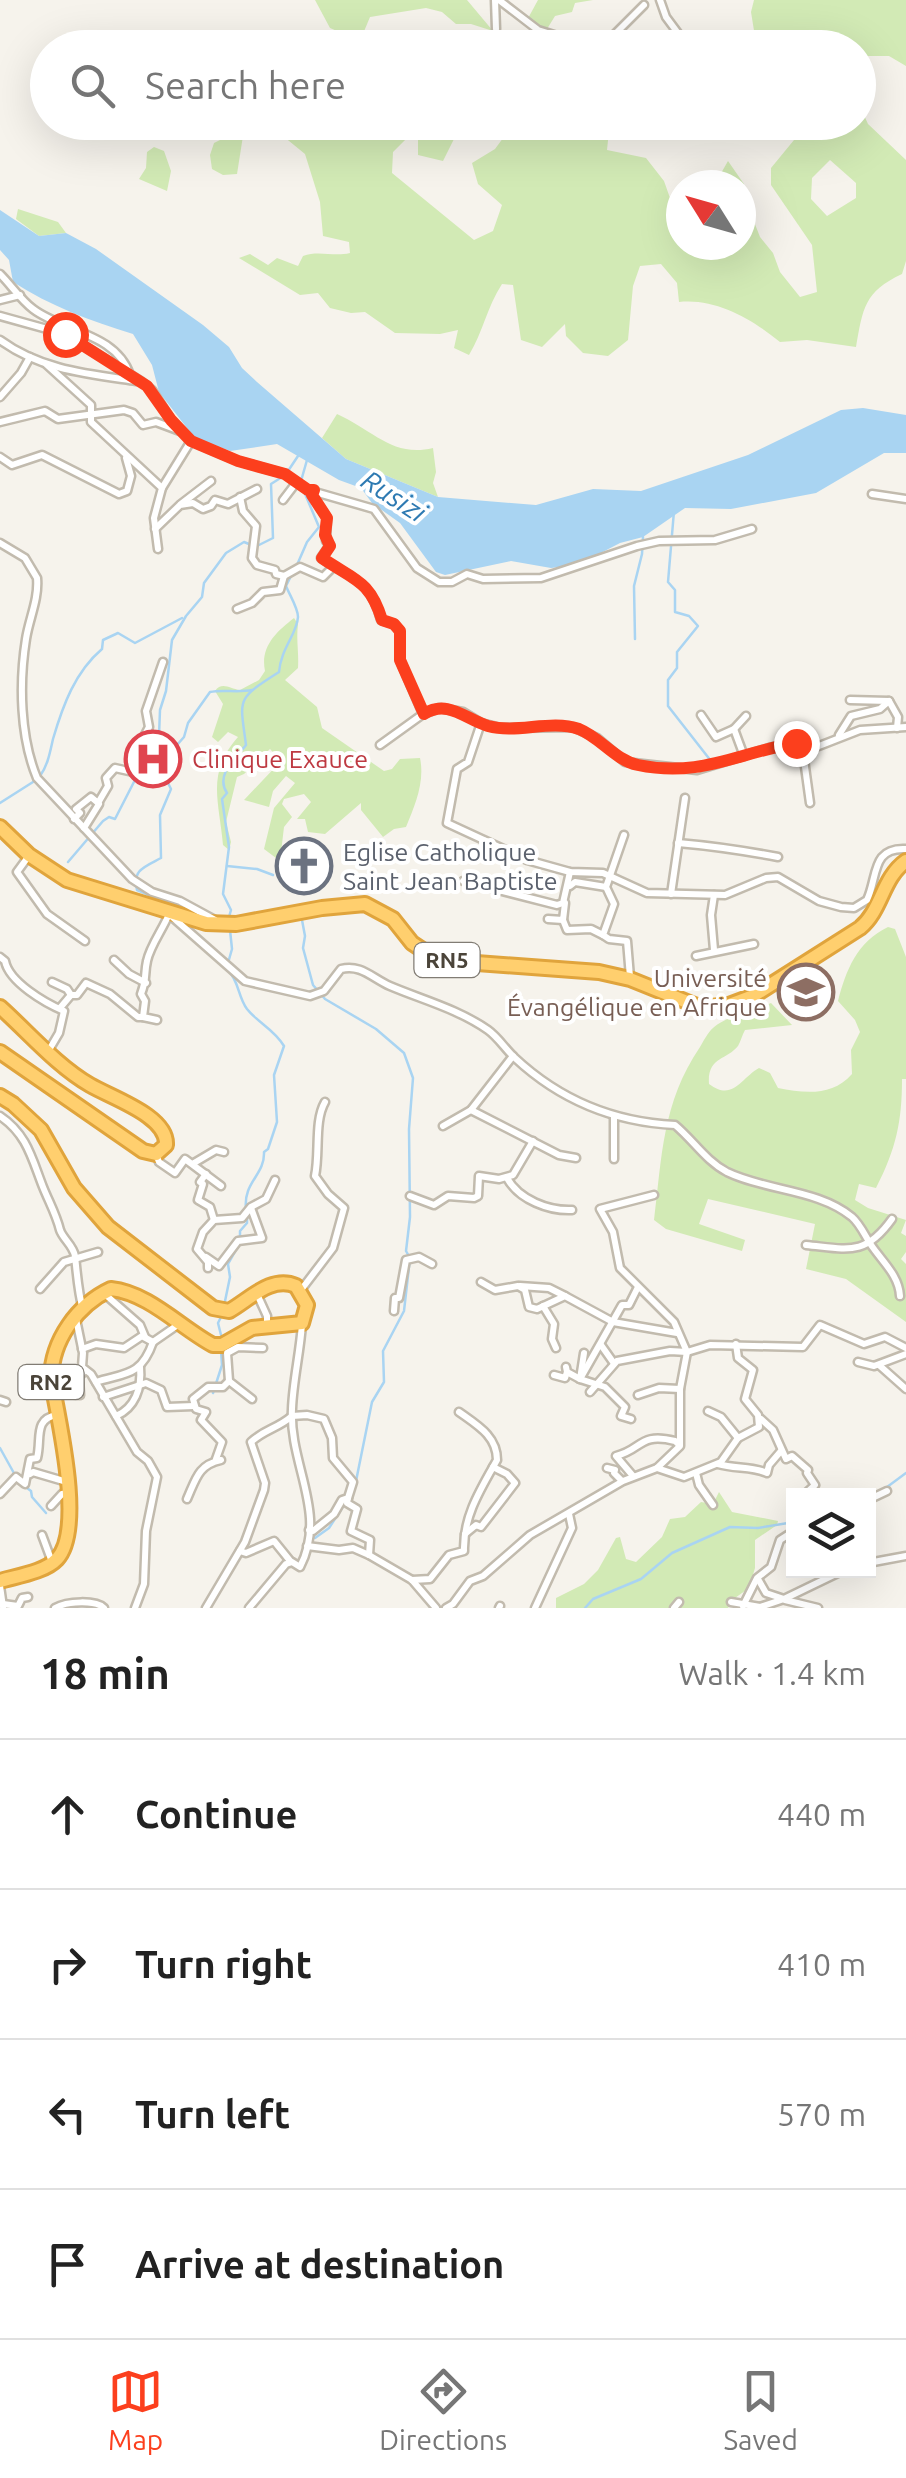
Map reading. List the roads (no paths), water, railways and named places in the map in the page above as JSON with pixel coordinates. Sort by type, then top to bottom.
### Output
[{"type":"highway","name":"RN5","points":[[0,828],[29,855],[67,880],[166,912],[216,924],[236,924],[365,904],[392,919],[420,950],[450,961],[599,972],[630,978],[695,1006],[712,1009],[737,1003],[871,920],[891,876],[906,861]]},
{"type":"highway","points":[[0,1007],[87,1084],[157,1122],[166,1145],[156,1154],[142,1151],[0,1052]]},
{"type":"highway","points":[[0,1096],[27,1116],[48,1140],[74,1188],[108,1227],[213,1308],[229,1311],[280,1282],[301,1290],[307,1304],[302,1323],[268,1325],[240,1333],[224,1348],[208,1344],[188,1326],[124,1291],[106,1291]]},
{"type":"highway","name":"RN2","points":[[53,1563],[68,1542],[71,1518],[53,1389],[54,1348],[80,1314],[106,1291]]},
{"type":"highway","points":[[0,1583],[53,1563]]},
{"type":"street","points":[[660,0],[675,30]]},
{"type":"street","points":[[496,30],[501,1],[538,30]]},
{"type":"street","points":[[620,30],[644,5]]},
{"type":"street","points":[[0,274],[37,312],[84,331],[105,345],[130,375]]},
{"type":"street","points":[[0,300],[20,295]]},
{"type":"street","points":[[0,316],[65,334],[142,382],[191,441],[238,461],[285,474],[314,490],[374,509],[416,568],[445,583],[467,574],[483,579],[541,578],[637,546],[716,540],[752,528]]},
{"type":"street","points":[[0,340],[46,364],[104,378],[142,382]]},
{"type":"street","points":[[0,397],[22,373],[30,357]]},
{"type":"street","points":[[46,364],[91,406],[91,422],[162,488]]},
{"type":"street","points":[[0,422],[45,411],[58,419],[124,410],[143,425],[156,422],[180,431]]},
{"type":"street","points":[[158,549],[154,518],[162,488],[191,441]]},
{"type":"street","points":[[0,456],[12,465],[42,454],[119,494],[127,491],[129,485],[126,457]]},
{"type":"street","points":[[156,529],[211,480]]},
{"type":"street","points":[[283,500],[301,485]]},
{"type":"street","points":[[180,505],[193,503],[203,509],[214,500],[228,504],[256,489]]},
{"type":"street","points":[[314,490],[312,495],[327,518],[325,535],[330,546],[322,558],[364,585],[376,599],[382,620],[400,631],[400,660],[424,714]]},
{"type":"street","points":[[872,494],[906,499]]},
{"type":"street","points":[[240,497],[243,511],[256,526],[252,558],[257,565],[284,576],[300,567],[323,577],[334,566]]},
{"type":"street","points":[[0,544],[25,558],[37,578],[25,642],[22,694],[37,778],[136,881],[152,892],[214,918],[216,924]]},
{"type":"street","points":[[237,608],[252,603],[263,592],[280,590],[284,576]]},
{"type":"street","points":[[84,828],[108,786],[106,778],[116,768],[133,772],[137,750],[149,727],[146,710],[162,662]]},
{"type":"street","points":[[850,700],[890,702]]},
{"type":"street","points":[[380,745],[430,710],[448,708],[500,728],[573,727],[597,738],[625,762],[697,770],[769,748],[819,746],[860,730],[902,727],[890,702]]},
{"type":"street","points":[[839,736],[850,716],[880,709],[890,702]]},
{"type":"street","points":[[700,715],[716,737],[734,730],[746,716]]},
{"type":"street","points":[[482,723],[468,762],[457,769],[447,823],[502,850],[570,872],[590,871],[639,891],[672,894],[725,895],[778,877],[819,901],[854,908],[867,900],[883,854],[893,848],[906,849]]},
{"type":"street","points":[[734,730],[744,756]]},
{"type":"street","points":[[802,745],[810,803]]},
{"type":"street","points":[[74,819],[80,813],[76,809],[91,798],[98,803]]},
{"type":"street","points":[[672,894],[685,798]]},
{"type":"street","points":[[603,935],[614,904],[606,887],[608,877],[624,835]]},
{"type":"street","points":[[678,843],[732,848],[749,854],[764,852],[778,857]]},
{"type":"street","points":[[29,855],[17,872],[48,914],[85,941]]},
{"type":"street","points":[[464,881],[563,904],[570,872]]},
{"type":"street","points":[[606,887],[571,882],[563,920],[567,930],[590,930],[609,939],[626,940],[630,978]]},
{"type":"street","points":[[714,895],[714,950]]},
{"type":"street","points":[[143,1017],[142,994],[149,983],[148,956],[166,912],[246,981],[301,996],[322,993],[340,968],[357,967],[380,981],[470,1018],[493,1033],[513,1056],[550,1084],[614,1118],[675,1125],[713,1164],[724,1170],[747,1181],[801,1194],[851,1216],[895,1277],[900,1296]]},
{"type":"street","points":[[548,919],[563,920]]},
{"type":"street","points":[[696,956],[754,944]]},
{"type":"street","points":[[0,957],[6,970],[48,1004],[64,1011],[49,1050]]},
{"type":"street","points":[[114,960],[129,974],[149,983]]},
{"type":"street","points":[[52,982],[68,989],[71,995]]},
{"type":"street","points":[[60,1008],[86,982],[110,994],[138,1017],[156,1020]]},
{"type":"street","points":[[443,1126],[471,1110],[513,1056]]},
{"type":"street","points":[[301,1290],[333,1248],[344,1208],[315,1176],[320,1154],[320,1112],[325,1102]]},
{"type":"street","points":[[471,1110],[559,1156],[576,1158]]},
{"type":"street","points":[[0,1116],[11,1123],[30,1148],[42,1186],[58,1214],[62,1235],[75,1257],[84,1371],[79,1384],[60,1382],[53,1389]]},
{"type":"street","points":[[614,1118],[614,1158]]},
{"type":"street","points":[[30,1148],[48,1140]]},
{"type":"street","points":[[410,1196],[434,1205],[448,1196],[474,1198],[478,1196],[479,1176],[508,1178],[520,1168],[533,1141]]},
{"type":"street","points":[[194,1163],[216,1150],[224,1152]]},
{"type":"street","points":[[156,1154],[159,1162],[175,1172],[185,1159],[194,1163],[222,1186]]},
{"type":"street","points":[[206,1174],[200,1182],[203,1184],[198,1200],[210,1207],[214,1220]]},
{"type":"street","points":[[508,1178],[524,1197],[560,1210],[572,1210]]},
{"type":"street","points":[[251,1207],[262,1238],[238,1240],[219,1266],[197,1248],[214,1220],[242,1218],[251,1207],[266,1199],[275,1180]]},
{"type":"street","points":[[452,1607],[470,1581],[483,1576],[530,1535],[623,1480],[657,1468],[680,1446],[680,1389],[686,1352],[674,1322],[620,1268],[612,1232],[600,1208],[654,1195]]},
{"type":"street","points":[[806,1245],[850,1250],[870,1244],[892,1219]]},
{"type":"street","points":[[40,1289],[64,1262],[98,1252]]},
{"type":"street","points":[[205,1256],[208,1268]]},
{"type":"street","points":[[394,1311],[394,1298],[399,1298],[410,1260],[419,1256],[432,1264]]},
{"type":"street","points":[[480,1282],[495,1290],[536,1285],[613,1322],[677,1333]]},
{"type":"street","points":[[518,1286],[524,1290],[529,1306],[537,1309],[565,1296]]},
{"type":"street","points":[[580,1380],[622,1305],[629,1305],[639,1286]]},
{"type":"street","points":[[96,1382],[125,1376],[150,1354],[149,1340],[140,1326],[106,1291]]},
{"type":"street","points":[[256,1293],[268,1325]]},
{"type":"street","points":[[543,1306],[554,1324],[552,1339],[556,1348]]},
{"type":"street","points":[[82,1349],[96,1344],[124,1348],[134,1340],[149,1340],[180,1323],[188,1326]]},
{"type":"street","points":[[240,1551],[246,1554],[274,1542],[300,1568],[307,1546],[312,1508],[298,1465],[292,1416],[302,1323]]},
{"type":"street","points":[[592,1388],[613,1362],[710,1345],[803,1348],[820,1325],[864,1344],[885,1337],[906,1351],[878,1365]]},
{"type":"street","points":[[736,1344],[738,1358],[753,1370],[745,1399],[773,1430],[786,1459],[792,1456],[808,1470],[814,1485],[811,1488]]},
{"type":"street","points":[[600,1345],[613,1362]]},
{"type":"street","points":[[252,1399],[229,1381],[224,1348],[262,1348]]},
{"type":"street","points":[[580,1380],[584,1353]]},
{"type":"street","points":[[116,1416],[129,1410],[136,1398],[143,1362]]},
{"type":"street","points":[[858,1362],[878,1365],[906,1389]]},
{"type":"street","points":[[554,1375],[565,1378],[566,1370],[592,1388],[605,1387],[625,1408],[621,1416],[631,1420]]},
{"type":"street","points":[[84,1371],[91,1374],[137,1452],[158,1477],[146,1531],[143,1592],[135,1608]]},
{"type":"street","points":[[194,1406],[193,1399],[212,1388],[224,1387],[229,1381]]},
{"type":"street","points":[[103,1397],[146,1383],[158,1388],[171,1408],[194,1406],[206,1412],[202,1420],[222,1442],[218,1460],[199,1470],[187,1499]]},
{"type":"street","points":[[638,1395],[659,1388],[680,1389]]},
{"type":"street","points":[[708,1411],[721,1416],[738,1438]]},
{"type":"street","points":[[412,1580],[430,1579],[450,1555],[464,1550],[463,1536],[471,1506],[478,1499],[498,1453],[490,1437],[459,1412]]},
{"type":"street","points":[[0,1494],[16,1477],[25,1484],[30,1459],[37,1458],[41,1444],[41,1422],[56,1416]]},
{"type":"street","points":[[206,1608],[240,1551],[265,1486],[251,1442],[292,1416],[324,1420],[332,1438],[333,1458],[353,1482],[348,1503],[357,1509],[350,1530],[367,1536],[368,1555]]},
{"type":"street","points":[[657,1468],[680,1477],[717,1464],[738,1438],[759,1426],[760,1418]]},
{"type":"street","points":[[632,1476],[616,1456],[641,1441],[657,1438],[675,1440],[680,1446]]},
{"type":"street","points":[[717,1464],[767,1473],[769,1464],[781,1451]]},
{"type":"street","points":[[463,1536],[476,1525],[481,1527],[515,1483],[493,1467]]},
{"type":"street","points":[[607,1468],[615,1470],[617,1478],[623,1480]]},
{"type":"street","points":[[29,1475],[33,1472],[68,1488],[52,1506]]},
{"type":"street","points":[[696,1473],[698,1485],[712,1506]]},
{"type":"street","points":[[876,1496],[887,1491]]},
{"type":"street","points":[[309,1530],[324,1524],[342,1500],[348,1498]]},
{"type":"street","points":[[535,1608],[572,1528],[568,1514]]},
{"type":"street","points":[[42,1535],[53,1563]]},
{"type":"street","points":[[743,1606],[757,1578],[771,1567],[780,1540],[786,1536]]},
{"type":"street","points":[[307,1546],[353,1548],[368,1555],[412,1580],[436,1608]]},
{"type":"street","points":[[876,1562],[906,1556]]},
{"type":"street","points":[[250,1608],[286,1564],[292,1562]]},
{"type":"street","points":[[757,1578],[766,1593],[818,1608]]},
{"type":"street","points":[[732,1602],[760,1607],[827,1578]]},
{"type":"street","points":[[0,1583],[3,1606],[18,1607],[22,1598],[28,1597]]},
{"type":"street","points":[[55,1608],[70,1602],[98,1603],[104,1607]]},
{"type":"water","name":"Rusizi","points":[[0,210],[39,236],[66,233],[96,249],[203,325],[229,347],[242,368],[346,459],[438,497],[536,505],[593,489],[641,491],[748,455],[841,410],[863,408],[906,415],[906,453],[884,453],[816,493],[731,509],[685,508],[643,537],[568,566],[551,568],[511,561],[445,575],[436,572],[400,523],[372,503],[361,488],[339,480],[277,444],[230,451],[194,437],[159,392],[152,365],[133,334],[71,312],[13,282],[9,260],[0,250]]},
{"type":"waterway","points":[[288,471],[300,453]]},
{"type":"waterway","points":[[301,481],[307,460]]},
{"type":"waterway","points":[[257,546],[273,538],[271,484],[282,477]]},
{"type":"waterway","points":[[297,565],[319,527],[303,489]]},
{"type":"waterway","points":[[674,511],[668,582],[675,590],[675,612],[689,616],[698,626],[677,652],[677,668],[668,680],[668,706],[711,761]]},
{"type":"waterway","points":[[635,639],[634,586],[643,537]]},
{"type":"waterway","points":[[68,862],[103,821],[115,819],[137,776],[148,780],[158,762],[160,710],[172,640],[226,553],[244,542],[249,544]]},
{"type":"waterway","points":[[229,917],[231,910],[223,894],[229,847],[223,780],[246,745],[244,701],[279,672],[297,623],[297,610],[286,586],[291,576]]},
{"type":"waterway","points":[[40,776],[71,690],[102,649],[103,640],[118,633],[135,643],[182,618]]},
{"type":"waterway","points":[[177,907],[137,890],[136,883],[141,870],[161,858],[160,815],[171,789],[167,781],[177,763],[177,745],[210,692],[252,690]]},
{"type":"waterway","points":[[0,803],[33,782]]},
{"type":"waterway","points":[[227,866],[273,875]]},
{"type":"waterway","points":[[302,920],[303,948],[313,985],[325,999],[376,1029],[404,1053],[413,1078],[406,1251],[410,1258],[404,1311],[383,1351],[384,1382],[372,1402],[355,1486]]},
{"type":"waterway","points":[[228,963],[232,949],[230,930]]},
{"type":"waterway","points":[[228,970],[247,1009],[284,1046],[274,1075],[277,1122],[248,1192],[246,1209]]},
{"type":"waterway","points":[[224,1306],[230,1277],[228,1264],[240,1243],[240,1231],[247,1217]]},
{"type":"waterway","points":[[222,1315],[218,1323],[222,1339]]},
{"type":"waterway","points":[[213,1393],[222,1365],[221,1351]]},
{"type":"waterway","points":[[0,1448],[15,1475]]},
{"type":"waterway","points":[[883,1490],[906,1473]]},
{"type":"waterway","points":[[23,1485],[46,1513]]},
{"type":"waterway","points":[[315,1538],[329,1528],[346,1502]]},
{"type":"waterway","points":[[585,1608],[593,1599],[641,1579],[672,1553],[730,1527],[786,1523]]},
{"type":"place","name":"Clinique Exauce","points":[[153,759]]},
{"type":"place","name":"Eglise Catholique Saint Jean Baptiste","points":[[304,866]]},
{"type":"place","name":"Université Évangélique en Afrique","points":[[806,992]]}]
